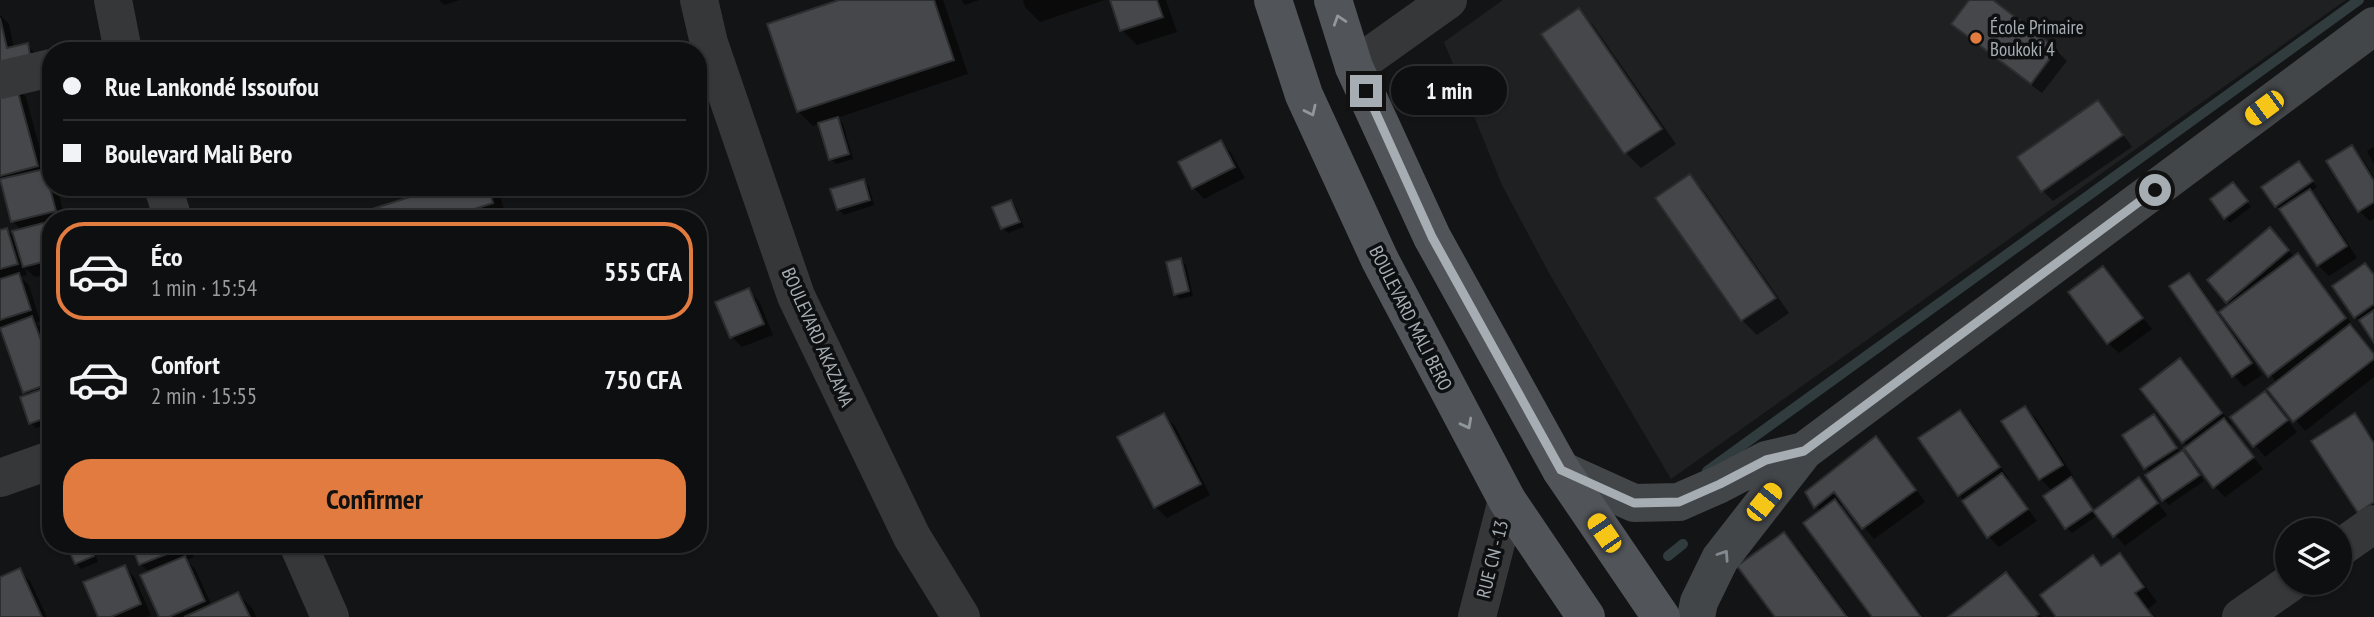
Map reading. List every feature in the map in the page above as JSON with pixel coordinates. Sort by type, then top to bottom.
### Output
[{"type":"main road","name":"BOULEVARD MALI BERO","points":[[1273,0],[1304,95],[1380,260],[1507,500],[1586,617]]},
{"type":"main road","points":[[1333,0],[1354,66],[1432,237],[1561,470],[1661,617]]},
{"type":"street","points":[[113,0],[121,42]]},
{"type":"street","name":"BOULEVARD AKAZAMA","points":[[699,0],[709,43],[796,296],[912,537],[961,617]]},
{"type":"street","points":[[1354,66],[1448,0]]},
{"type":"street","points":[[1696,617],[1699,602],[1720,559],[1804,451],[2374,26]]},
{"type":"street","points":[[0,80],[42,70]]},
{"type":"street","points":[[1561,470],[1634,503],[1679,502],[1766,460],[1804,451]]},
{"type":"street","points":[[0,478],[42,463]]},
{"type":"street","name":"RUE CN - 13","points":[[1477,617],[1507,500]]},
{"type":"street","points":[[2352,540],[2374,524]]},
{"type":"street","points":[[302,553],[330,617]]},
{"type":"street","points":[[2241,617],[2275,593]]},
{"type":"shaded area","points":[[1503,0],[2346,0],[1671,479],[1549,273],[1502,185],[1444,42]]},
{"type":"building","points":[[839,0],[934,0],[954,60],[797,112],[767,24]]},
{"type":"building","points":[[1110,0],[1157,0],[1163,17],[1120,31]]},
{"type":"building","points":[[1969,0],[1993,0],[2057,49],[2031,84],[1951,24]]},
{"type":"building","points":[[1579,8],[1662,129],[1624,154],[1541,34]]},
{"type":"building","points":[[0,18],[7,48],[28,43],[31,61],[0,68]]},
{"type":"building","points":[[16,85],[38,166],[0,176],[0,89]]},
{"type":"building","points":[[2098,100],[2123,135],[2041,192],[2017,157]]},
{"type":"building","points":[[838,117],[849,154],[829,160],[818,123]]},
{"type":"building","points":[[1221,140],[1235,167],[1192,189],[1178,162]]},
{"type":"building","points":[[2352,145],[2374,181],[2374,202],[2358,212],[2326,161]]},
{"type":"building","points":[[2299,161],[2313,181],[2275,207],[2261,187]]},
{"type":"building","points":[[42,170],[42,196],[52,196],[56,210],[42,210],[42,214],[11,222],[0,179]]},
{"type":"building","points":[[1690,174],[1776,298],[1741,321],[1655,198]]},
{"type":"building","points":[[864,179],[870,200],[837,210],[830,189]]},
{"type":"building","points":[[2233,182],[2248,201],[2224,219],[2210,199]]},
{"type":"building","points":[[2310,189],[2347,246],[2317,266],[2279,209]]},
{"type":"building","points":[[413,196],[491,196],[493,203],[471,210],[369,210]]},
{"type":"building","points":[[1011,200],[1020,222],[1001,229],[992,207]]},
{"type":"building","points":[[42,223],[42,262],[23,267],[12,231]]},
{"type":"building","points":[[2270,227],[2289,250],[2226,303],[2207,280]]},
{"type":"building","points":[[7,228],[18,264],[0,269],[0,230]]},
{"type":"building","points":[[2298,253],[2346,318],[2268,377],[2219,312]]},
{"type":"building","points":[[1181,258],[1189,291],[1174,295],[1166,262]]},
{"type":"building","points":[[2365,263],[2374,275],[2374,304],[2354,318],[2332,286]]},
{"type":"building","points":[[2103,266],[2143,318],[2107,344],[2068,292]]},
{"type":"building","points":[[19,273],[31,310],[0,320],[0,279]]},
{"type":"building","points":[[2189,273],[2252,363],[2232,377],[2169,286]]},
{"type":"building","points":[[749,288],[764,324],[730,338],[715,302]]},
{"type":"building","points":[[2374,310],[2374,343],[2359,320]]},
{"type":"building","points":[[32,316],[42,343],[42,386],[23,393],[0,328]]},
{"type":"building","points":[[2350,324],[2374,354],[2374,359],[2293,422],[2267,389]]},
{"type":"building","points":[[2180,358],[2222,413],[2182,443],[2140,389]]},
{"type":"building","points":[[42,389],[42,419],[29,424],[20,397]]},
{"type":"building","points":[[2265,391],[2288,420],[2253,447],[2230,417]]},
{"type":"building","points":[[2025,406],[2063,465],[2039,480],[2001,421]]},
{"type":"building","points":[[1960,410],[2000,467],[1958,496],[1918,438]]},
{"type":"building","points":[[1164,413],[1201,484],[1154,508],[1117,437]]},
{"type":"building","points":[[2355,413],[2374,443],[2374,502],[2358,513],[2311,441]]},
{"type":"building","points":[[2154,414],[2177,448],[2144,469],[2122,435]]},
{"type":"building","points":[[2224,418],[2254,457],[2213,488],[2184,448]]},
{"type":"building","points":[[1876,436],[1916,490],[1862,529],[1834,492],[1814,508],[1805,492]]},
{"type":"building","points":[[2183,450],[2200,475],[2162,501],[2145,475]]},
{"type":"building","points":[[2002,473],[2028,509],[1987,538],[1962,501]]},
{"type":"building","points":[[2071,477],[2093,510],[2065,529],[2043,496]]},
{"type":"building","points":[[2139,477],[2158,503],[2113,537],[2093,511]]},
{"type":"building","points":[[1835,499],[1921,617],[1872,617],[1803,523]]},
{"type":"building","points":[[1784,532],[1847,617],[1775,617],[1737,566]]},
{"type":"building","points":[[70,553],[93,553],[94,556],[75,564]]},
{"type":"building","points":[[134,553],[170,553],[139,565]]},
{"type":"building","points":[[2120,553],[2144,587],[2135,593],[2153,617],[2056,617],[2040,595],[2093,555],[2101,566]]},
{"type":"building","points":[[185,556],[205,601],[169,617],[159,617],[140,575]]},
{"type":"building","points":[[125,565],[141,604],[111,617],[98,617],[83,582]]},
{"type":"building","points":[[20,568],[42,617],[0,617],[0,577]]},
{"type":"building","points":[[2006,572],[2039,614],[2035,617],[1948,617]]},
{"type":"building","points":[[238,592],[250,617],[184,617]]},
{"type":"waterway","points":[[1707,471],[2359,0]]},
{"type":"waterway","points":[[1668,556],[1683,544]]},
{"type":"place","name":"École Primaire Boukoki 4","points":[[1976,38]]},
{"type":"route","points":[[1366,91],[1432,237],[1561,470],[1634,503],[1679,502],[1766,460],[1804,451],[2155,190]]}]
